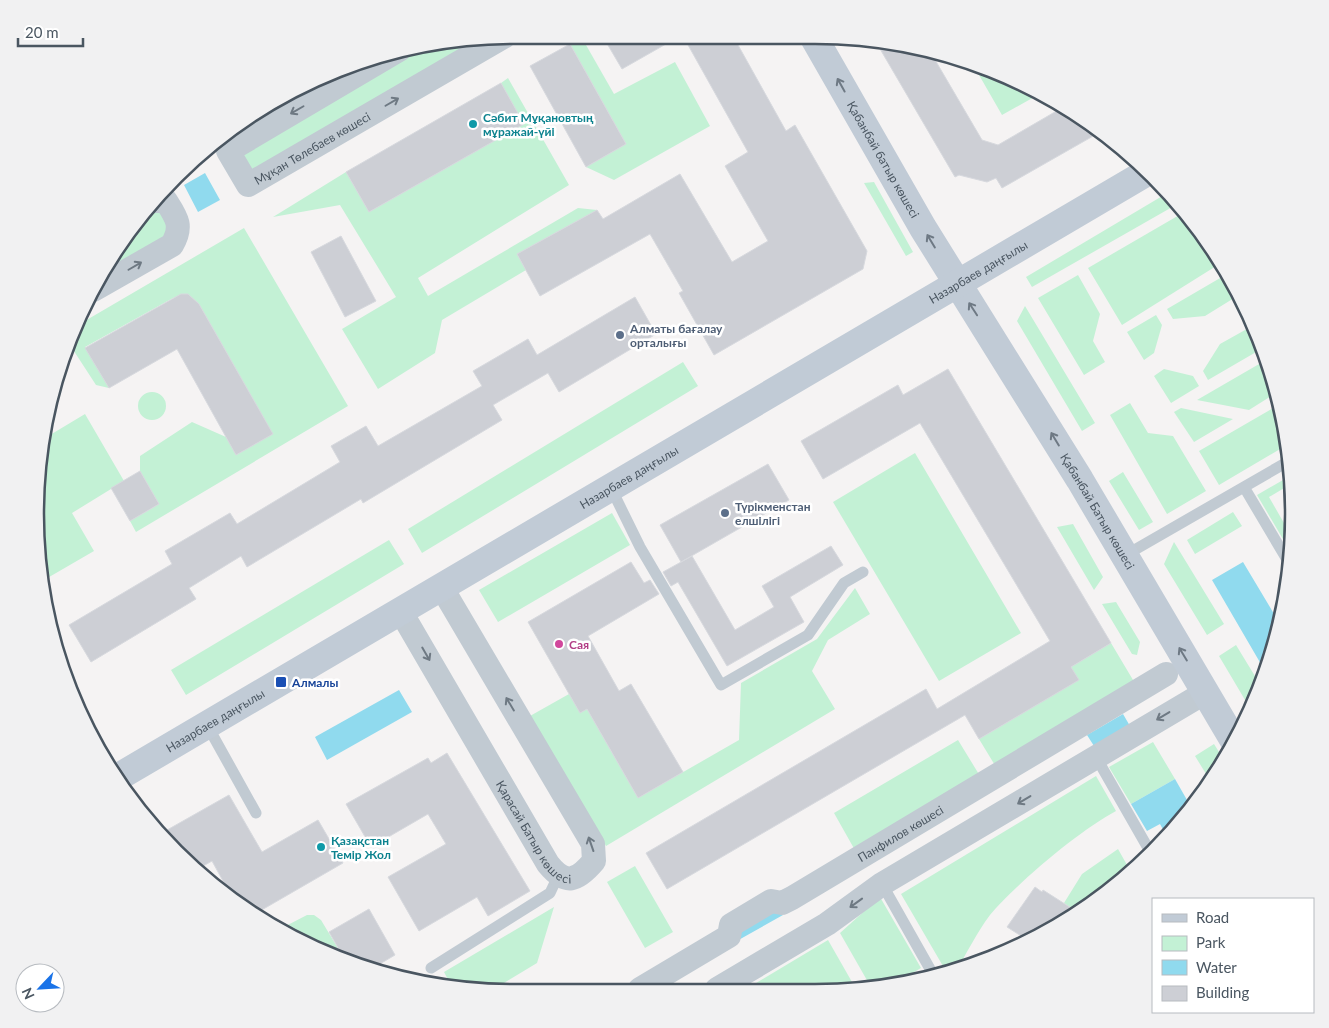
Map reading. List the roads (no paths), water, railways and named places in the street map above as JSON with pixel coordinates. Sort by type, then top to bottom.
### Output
[{"type":"main road","name":"Қабанбай батыр көшесі","points":[[818,44],[956,283]]},
{"type":"main road","name":"Назарбаев даңғылы","points":[[123,775],[1142,175]]},
{"type":"main road","name":"Қабанбай Батыр көшесі","points":[[956,283],[1014,373],[1230,734]]},
{"type":"street","name":"Мұқан Төлебаев көшесі","points":[[373,66],[228,151],[248,185],[490,45]]},
{"type":"street","points":[[105,283],[172,245],[178,235],[178,219],[166,201],[163,201]]},
{"type":"street","name":"Қарасай Батыр көшесі","points":[[401,612],[548,864],[558,876],[569,879],[582,875],[594,861],[593,844],[442,588]]},
{"type":"street","name":"Панфилов көшесі","points":[[648,984],[729,936],[731,925],[747,915],[771,901],[782,903],[792,898],[1166,674]]},
{"type":"street","points":[[725,984],[826,924],[882,884],[1206,692]]},
{"type":"lane","points":[[1124,556],[1282,465]]},
{"type":"lane","points":[[1244,487],[1283,553]]},
{"type":"lane","points":[[611,488],[640,547],[721,685],[808,635],[844,583],[863,572]]},
{"type":"lane","points":[[207,725],[256,813]]},
{"type":"lane","points":[[1096,757],[1148,847]]},
{"type":"lane","points":[[431,968],[550,893],[558,876]]},
{"type":"lane","points":[[882,884],[930,970]]},
{"type":"water","points":[[205,173],[220,200],[198,212],[184,185]]},
{"type":"water","points":[[1243,562],[1274,614],[1261,663],[1212,580]]},
{"type":"water","points":[[399,690],[412,712],[327,760],[315,737]]},
{"type":"water","points":[[1123,714],[1130,726],[1094,746],[1087,735]]},
{"type":"water","points":[[1175,779],[1187,801],[1163,830],[1160,824],[1147,831],[1131,804]]},
{"type":"water","points":[[769,908],[783,915],[735,942],[735,928]]},
{"type":"place","name":"Сәбит Мұқановтың мұражай-үйі","points":[[473,124]]},
{"type":"place","name":"Алматы бағалау орталығы","points":[[620,335]]},
{"type":"place","name":"Түрікменстан елшілігі","points":[[725,513]]},
{"type":"place","name":"Сая","points":[[559,644]]},
{"type":"place","name":"Алмалы","points":[[281,682]]},
{"type":"place","name":"Қазақстан Темір Жол","points":[[321,847]]}]
